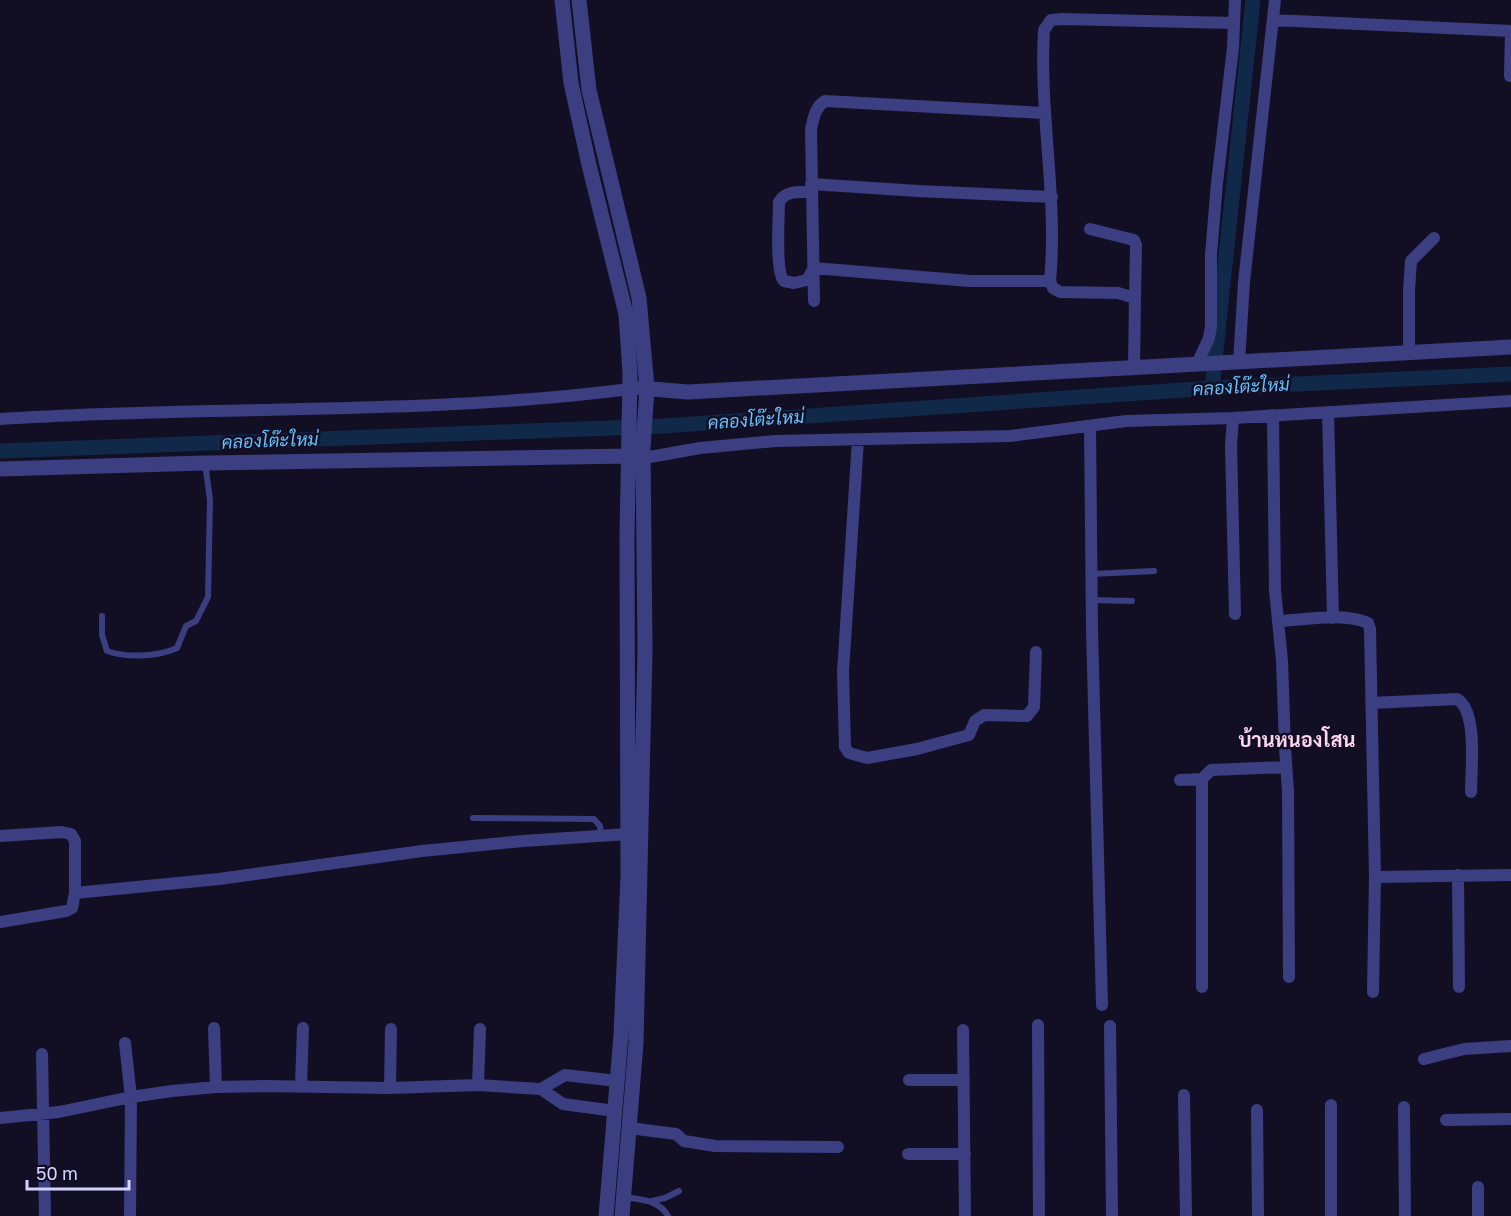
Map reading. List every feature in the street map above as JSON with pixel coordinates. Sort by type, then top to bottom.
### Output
[{"type":"street","points":[[562,0],[571,83],[626,314],[638,394]]},
{"type":"street","points":[[579,0],[589,90],[639,298],[628,877],[621,1035],[606,1216]]},
{"type":"street","points":[[1202,363],[1211,326],[1212,245],[1233,48],[1235,0]]},
{"type":"street","points":[[1236,362],[1275,0]]},
{"type":"street","points":[[1135,298],[1118,293],[1060,292],[1053,288],[1050,281],[1053,243],[1052,197],[1043,113],[1044,30],[1051,20],[1062,19],[1233,23]]},
{"type":"street","points":[[1273,20],[1511,31],[1510,76]]},
{"type":"street","points":[[814,301],[811,129],[815,110],[825,101],[1043,113]]},
{"type":"street","points":[[813,268],[807,280],[794,283],[784,281],[780,274],[779,202],[782,196],[789,193],[811,188],[1052,197]]},
{"type":"street","points":[[1090,229],[1134,240],[1136,245],[1134,368]]},
{"type":"street","points":[[1409,353],[1411,261],[1434,238]]},
{"type":"street","points":[[813,268],[970,281],[1050,281]]},
{"type":"street","points":[[0,420],[170,412],[394,407],[1511,347]]},
{"type":"street","points":[[0,469],[636,454],[775,441],[1010,436],[1126,421],[1233,418],[1511,401]]},
{"type":"street","points":[[1328,412],[1333,618]]},
{"type":"street","points":[[1274,415],[1275,590],[1279,621],[1288,791],[1289,977]]},
{"type":"street","points":[[1233,418],[1231,445],[1235,614]]},
{"type":"street","points":[[1090,426],[1102,1005]]},
{"type":"street","points":[[858,440],[843,672],[845,747],[849,753],[867,758],[917,749],[969,735],[975,721],[984,715],[1028,716],[1034,707],[1036,652]]},
{"type":"street","points":[[622,1216],[636,1043],[642,836],[645,650],[636,454]]},
{"type":"street","points":[[1279,621],[1359,619],[1368,623],[1370,629],[1375,877],[1373,992]]},
{"type":"street","points":[[1371,703],[1457,699],[1463,702],[1471,731],[1471,792]]},
{"type":"street","points":[[1180,780],[1202,779],[1211,770],[1286,767]]},
{"type":"street","points":[[1202,779],[1202,987]]},
{"type":"street","points":[[0,836],[62,832],[71,834],[75,841],[75,893],[72,908],[0,922]]},
{"type":"street","points":[[75,893],[219,879],[523,841],[628,834]]},
{"type":"street","points":[[1375,877],[1511,874]]},
{"type":"street","points":[[1458,875],[1459,987]]},
{"type":"street","points":[[1038,1025],[1039,1216]]},
{"type":"street","points":[[1110,1026],[1112,1216]]},
{"type":"street","points":[[214,1028],[216,1087]]},
{"type":"street","points":[[301,1086],[303,1028]]},
{"type":"street","points":[[390,1088],[391,1029]]},
{"type":"street","points":[[478,1085],[480,1029]]},
{"type":"street","points":[[963,1029],[965,1216]]},
{"type":"street","points":[[125,1043],[131,1096],[130,1216]]},
{"type":"street","points":[[1424,1059],[1464,1049],[1511,1046]]},
{"type":"street","points":[[42,1054],[45,1216]]},
{"type":"street","points":[[541,1089],[565,1075],[617,1081]]},
{"type":"street","points":[[909,1080],[964,1080]]},
{"type":"street","points":[[0,1118],[44,1113],[131,1096],[216,1087],[301,1086],[390,1088],[478,1085],[541,1089],[563,1104],[615,1111]]},
{"type":"street","points":[[1184,1095],[1186,1216]]},
{"type":"street","points":[[1331,1105],[1331,1216]]},
{"type":"street","points":[[1404,1107],[1405,1216]]},
{"type":"street","points":[[1257,1110],[1258,1216]]},
{"type":"street","points":[[1446,1120],[1511,1119]]},
{"type":"street","points":[[629,1128],[676,1134],[684,1141],[715,1146],[838,1147]]},
{"type":"street","points":[[908,1154],[964,1154]]},
{"type":"street","points":[[1478,1187],[1478,1216]]},
{"type":"lane","points":[[102,616],[102,635],[107,651],[118,654],[170,651],[177,648],[186,626],[196,621],[208,597],[210,500],[205,463]]},
{"type":"lane","points":[[1092,574],[1154,571]]},
{"type":"lane","points":[[1092,600],[1132,601]]},
{"type":"lane","points":[[473,818],[594,819],[600,826],[601,836]]},
{"type":"lane","points":[[651,1201],[665,1198],[679,1191]]},
{"type":"lane","points":[[623,1197],[651,1201],[660,1205],[668,1216]]},
{"type":"waterway","points":[[1212,388],[1253,0]]},
{"type":"waterway","name":"คลองโต๊ะใหม่","points":[[0,451],[664,426],[1212,388],[1511,374]]},
{"type":"district","name":"บ้านหนองโสน","points":[[1297,740]]}]
